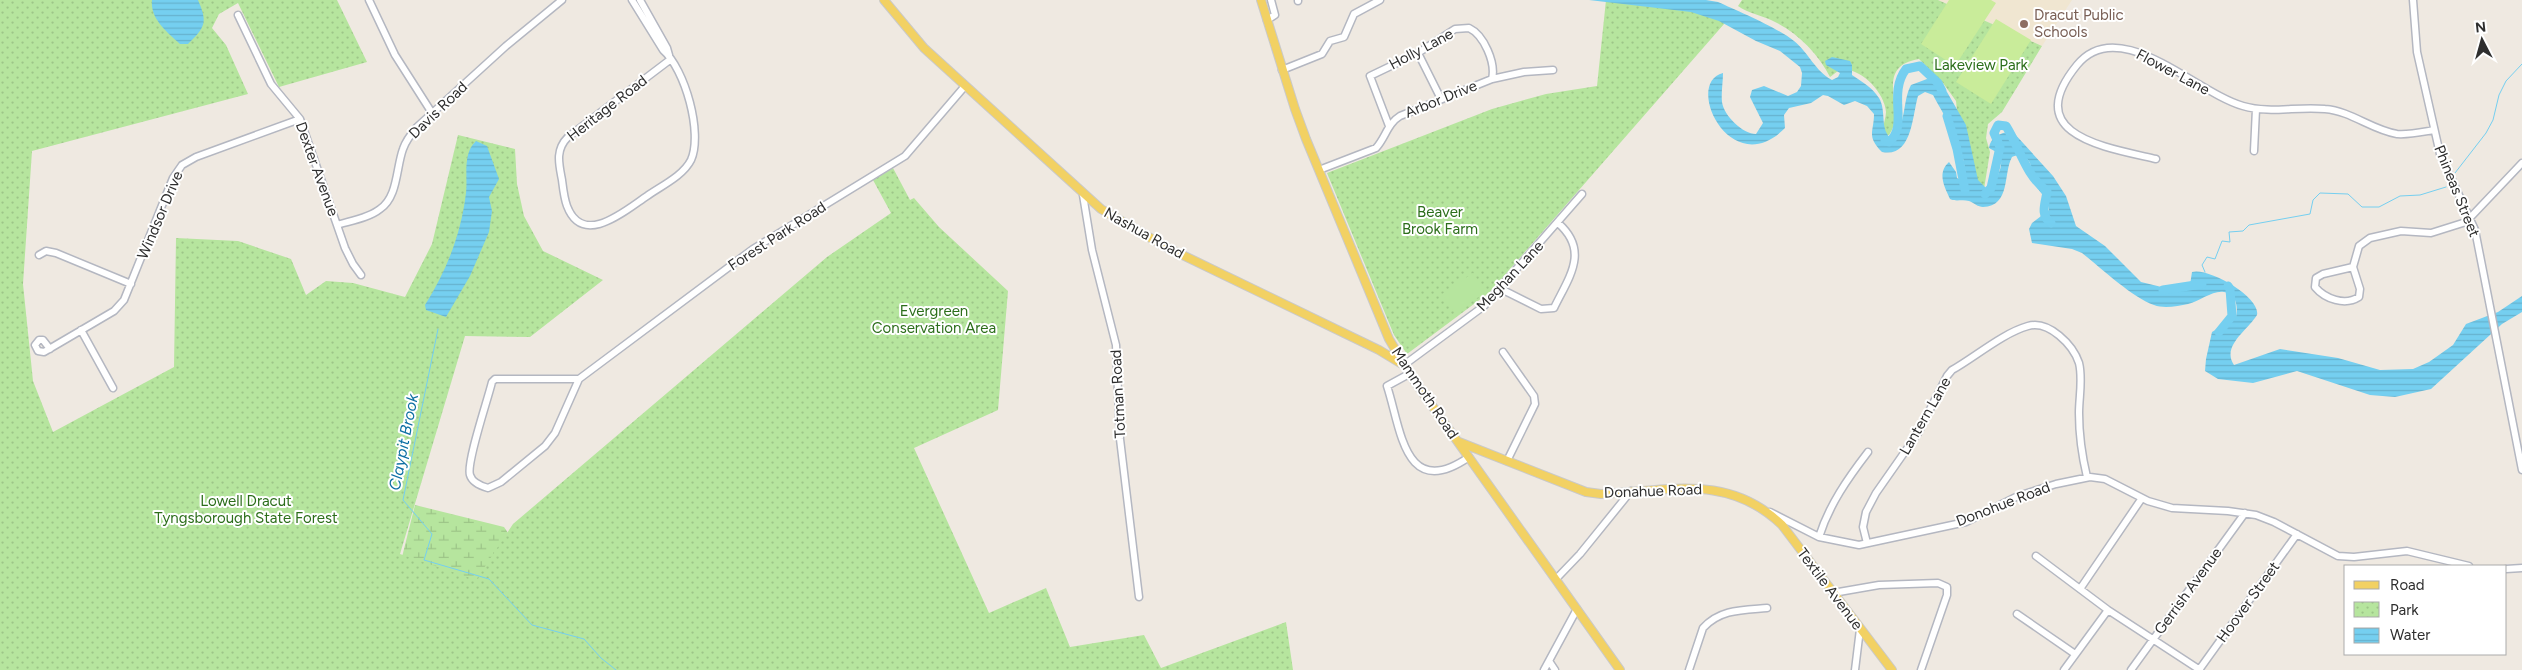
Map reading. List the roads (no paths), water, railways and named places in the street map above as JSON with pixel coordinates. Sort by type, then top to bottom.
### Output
[{"type":"main road","name":"Nashua Road","points":[[884,0],[913,36],[965,86],[1083,195],[1120,222],[1379,350],[1404,365]]},
{"type":"main road","name":"Mammoth Road","points":[[1261,0],[1295,109],[1386,332],[1409,374],[1620,670]]},
{"type":"main road","name":"Donahue Road","points":[[1458,442],[1586,492],[1602,494],[1678,488],[1714,489],[1746,499],[1766,510]]},
{"type":"main road","points":[[1477,469],[1478,457],[1482,452]]},
{"type":"main road","name":"Textile Avenue","points":[[1766,510],[1782,525],[1892,670]]},
{"type":"street","points":[[369,0],[395,56],[432,113]]},
{"type":"street","name":"Davis Road","points":[[337,225],[378,211],[386,205],[408,138],[432,113],[506,46],[562,0]]},
{"type":"street","name":"Heritage Road","points":[[632,0],[663,50],[670,57]]},
{"type":"street","name":"Heritage Road","points":[[640,0],[668,48],[670,57],[684,84],[691,106],[694,148],[689,163],[678,174],[607,222],[591,225],[579,221],[570,212],[566,201],[558,160],[562,144],[568,137],[670,57]]},
{"type":"street","points":[[1267,20],[1275,15],[1271,0]]},
{"type":"street","points":[[1282,70],[1322,54],[1330,41],[1344,37],[1351,20],[1358,11],[1380,0]]},
{"type":"street","name":"Phineas Street","points":[[2413,0],[2417,52],[2434,130],[2442,158],[2470,216],[2478,242],[2522,470]]},
{"type":"street","name":"Dexter Avenue","points":[[238,14],[271,84],[300,119],[352,264],[361,275]]},
{"type":"street","name":"Holly Lane","points":[[1389,126],[1370,76],[1418,53],[1455,29],[1470,28],[1480,36],[1494,70],[1492,78]]},
{"type":"street","name":"Flower Lane","points":[[2156,159],[2089,142],[2062,121],[2057,107],[2060,91],[2076,66],[2092,51],[2109,46],[2134,51],[2224,99],[2256,109],[2327,109],[2398,134],[2434,130]]},
{"type":"street","points":[[1418,53],[1441,99]]},
{"type":"street","name":"Arbor Drive","points":[[1319,170],[1376,148],[1382,141],[1389,126],[1400,116],[1492,78],[1524,72],[1553,70]]},
{"type":"street","name":"Forest Park Road","points":[[579,378],[753,248],[905,156],[965,86]]},
{"type":"street","points":[[2254,151],[2256,109]]},
{"type":"street","name":"Windsor Drive","points":[[50,349],[114,311],[124,300],[174,178],[182,165],[196,156],[300,119]]},
{"type":"street","points":[[2353,267],[2324,274],[2316,278],[2315,287],[2320,293],[2345,302],[2353,301],[2359,297],[2360,289],[2353,267],[2359,246],[2370,238],[2400,231],[2431,234],[2466,222],[2522,163]]},
{"type":"street","name":"Meghan Lane","points":[[1404,365],[1484,306],[1501,289],[1582,194]]},
{"type":"street","name":"Totman Road","points":[[1083,195],[1092,250],[1117,353],[1120,439],[1139,597]]},
{"type":"street","points":[[1501,289],[1541,309],[1554,308],[1575,267],[1576,256],[1569,236],[1558,223]]},
{"type":"street","points":[[39,255],[46,251],[56,253],[131,284]]},
{"type":"street","name":"Lantern Lane","points":[[1867,544],[1863,528],[1866,512],[1876,493],[1918,433],[1947,376],[1952,370],[2030,325],[2040,326],[2053,331],[2068,345],[2077,358],[2080,371],[2081,440],[2087,477]]},
{"type":"street","points":[[81,330],[113,388]]},
{"type":"street","points":[[1503,352],[1534,396],[1535,404],[1507,461]]},
{"type":"street","points":[[1409,374],[1387,386],[1408,456],[1424,468],[1436,470],[1449,470],[1469,458]]},
{"type":"street","points":[[579,378],[562,420],[545,446],[495,487],[482,487],[474,482],[470,474],[470,460],[492,382],[496,379],[579,378]]},
{"type":"street","points":[[1819,537],[1824,520],[1839,494],[1868,452]]},
{"type":"street","name":"Donohue Road","points":[[1766,510],[1819,537],[1846,544],[1867,544],[1966,522],[2018,496],[2087,477],[2105,479],[2142,498],[2172,508],[2245,513],[2274,522],[2326,551],[2343,557],[2407,552],[2465,565]]},
{"type":"street","points":[[1556,578],[1591,541],[1631,491]]},
{"type":"street","points":[[2080,588],[2142,498]]},
{"type":"street","name":"Gerrish Avenue","points":[[2131,670],[2245,513]]},
{"type":"street","name":"Hoover Street","points":[[2200,670],[2297,534]]},
{"type":"street","points":[[2036,556],[2108,610],[2200,670]]},
{"type":"street","points":[[2507,569],[2522,568]]},
{"type":"street","points":[[1833,593],[1879,586],[1938,583],[1948,587],[1947,595],[1921,670]]},
{"type":"street","points":[[1689,670],[1703,628],[1707,624],[1726,612],[1767,608]]},
{"type":"street","points":[[1544,670],[1577,609]]},
{"type":"street","points":[[2064,670],[2108,610]]},
{"type":"street","points":[[2017,614],[2075,654]]},
{"type":"street","points":[[1855,670],[1860,629]]},
{"type":"street","points":[[1549,661],[1555,670]]},
{"type":"water","points":[[152,0],[198,0],[204,20],[201,29],[188,44],[180,44],[160,25],[152,7]]},
{"type":"water","points":[[1589,0],[1706,0],[1718,2],[1758,20],[1787,36],[1799,46],[1821,72],[1832,80],[1838,77],[1840,73],[1826,65],[1825,61],[1832,57],[1850,61],[1852,75],[1870,88],[1879,98],[1883,109],[1884,126],[1892,139],[1900,127],[1906,98],[1911,85],[1927,79],[1935,81],[1947,92],[1966,125],[1978,180],[1986,188],[1991,187],[2001,166],[1998,153],[1989,148],[1990,144],[1997,136],[2013,132],[2053,176],[2066,196],[2076,226],[2105,246],[2141,282],[2178,291],[2190,285],[2192,272],[2200,272],[2209,274],[2232,285],[2251,300],[2256,308],[2257,315],[2233,345],[2231,358],[2234,365],[2280,349],[2338,358],[2380,370],[2413,369],[2429,362],[2453,345],[2466,324],[2498,312],[2522,296],[2522,312],[2502,324],[2431,389],[2395,397],[2370,395],[2297,371],[2253,383],[2218,379],[2205,371],[2206,359],[2212,332],[2236,317],[2237,305],[2232,295],[2220,292],[2188,304],[2171,307],[2158,306],[2137,296],[2082,253],[2072,249],[2032,243],[2029,229],[2032,223],[2049,210],[2049,206],[2034,182],[2029,161],[2025,157],[2018,155],[2012,157],[2005,188],[1998,201],[1992,205],[1981,207],[1969,201],[1950,199],[1943,180],[1943,171],[1949,162],[1956,172],[1957,178],[1962,181],[1965,173],[1964,162],[1956,138],[1933,95],[1925,92],[1918,96],[1909,134],[1899,149],[1892,152],[1882,152],[1874,142],[1872,134],[1874,114],[1867,106],[1855,101],[1844,105],[1823,95],[1811,103],[1789,108],[1784,115],[1785,128],[1765,142],[1747,144],[1731,137],[1719,125],[1711,109],[1708,94],[1712,80],[1723,73],[1722,102],[1726,113],[1740,128],[1756,134],[1763,123],[1750,97],[1752,90],[1764,86],[1788,96],[1797,92],[1801,86],[1802,73],[1800,67],[1780,51],[1756,41],[1719,21],[1691,12]]},
{"type":"water","points":[[476,141],[487,146],[499,179],[489,197],[492,211],[489,232],[470,276],[446,317],[426,310],[425,305],[440,278],[457,237],[466,193],[467,159]]},
{"type":"waterway","points":[[2455,173],[2486,133],[2493,120],[2499,95],[2506,81],[2522,64]]},
{"type":"waterway","points":[[1885,141],[1889,142],[1895,135],[1898,118],[1898,89],[1906,69],[1920,66],[1938,83],[1942,91]]},
{"type":"waterway","points":[[1947,116],[1957,149],[1965,190]]},
{"type":"waterway","points":[[1985,194],[1991,188],[2000,147],[1994,133],[1998,125],[2006,126],[2033,177],[2047,191],[2044,212],[2047,220],[2051,223]]},
{"type":"waterway","points":[[2205,272],[2202,265],[2207,257],[2215,259],[2222,241],[2230,242],[2229,232],[2243,231],[2249,225],[2310,214],[2313,200],[2320,193],[2348,194],[2362,207],[2379,207],[2400,196],[2420,195],[2446,187]]},
{"type":"waterway","points":[[2163,290],[2202,284]]},
{"type":"waterway","points":[[2219,332],[2232,316],[2230,289],[2228,286]]},
{"type":"waterway","name":"Claypit Brook","points":[[438,329],[403,500],[432,534],[424,560],[489,579],[532,625],[584,639],[601,658],[616,670]]},
{"type":"place","name":"Dracut Public Schools","points":[[2024,24]]},
{"type":"park label","name":"Lakeview Park","points":[[1981,65]]},
{"type":"park label","name":"Beaver Brook Farm","points":[[1440,220]]},
{"type":"park label","name":"Evergreen Conservation Area","points":[[934,320]]},
{"type":"park label","name":"Lowell Dracut Tyngsborough State Forest","points":[[246,510]]}]
